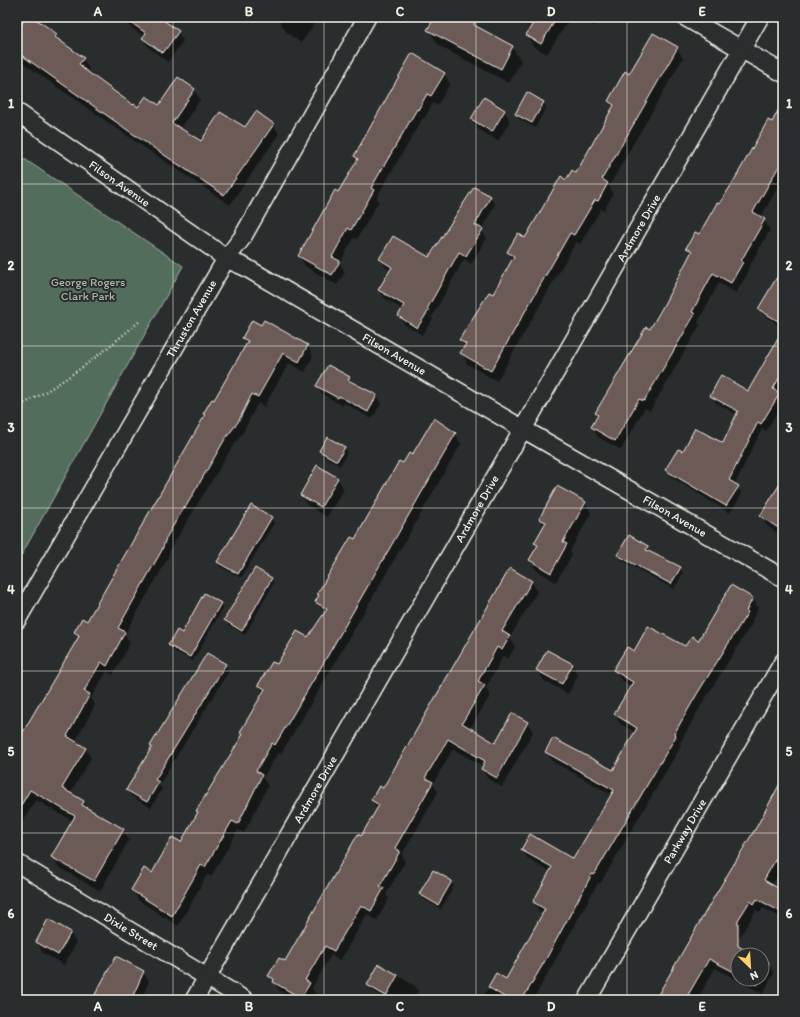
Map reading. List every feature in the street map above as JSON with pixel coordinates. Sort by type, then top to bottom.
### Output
[{"type":"street","name":"Thruston Avenue","points":[[17,620],[226,259],[242,238],[366,17]]},
{"type":"street","points":[[685,17],[783,73]]},
{"type":"street","name":"Ardmore Drive","points":[[194,1000],[760,17]]},
{"type":"street","name":"Filson Avenue","points":[[17,112],[226,259],[246,267],[523,429],[783,578]]},
{"type":"street","name":"Parkway Drive","points":[[587,1000],[783,662]]},
{"type":"street","name":"Dixie Street","points":[[17,863],[245,1000]]},
{"type":"path","points":[[17,407],[65,379],[96,358],[140,320]]},
{"type":"green space","name":"George Rogers Clark Park","points":[[17,154],[183,266],[17,563]]},
{"type":"building","points":[[26,17],[33,17],[57,34],[55,37],[84,58],[79,64],[82,66],[81,67],[133,105],[134,104],[138,107],[146,96],[159,105],[178,77],[195,89],[172,123],[201,141],[220,112],[245,127],[256,111],[274,124],[224,195],[136,136],[17,52],[17,31]]},
{"type":"building","points":[[123,17],[159,17],[179,31],[163,53],[142,38],[146,33]]},
{"type":"building","points":[[435,17],[465,17],[475,23],[474,25],[513,46],[501,69],[427,30]]},
{"type":"building","points":[[537,17],[557,17],[541,44],[526,35]]},
{"type":"building","points":[[653,33],[678,47],[602,179],[608,183],[598,201],[595,200],[574,235],[570,233],[491,371],[460,353],[466,344],[459,340],[489,292],[493,294],[514,256],[507,252],[518,233],[525,238],[561,176],[566,180],[572,170],[576,173],[614,105],[608,101],[625,71],[629,74]]},
{"type":"building","points":[[412,53],[445,73],[431,96],[427,94],[418,110],[417,109],[371,188],[374,190],[351,230],[348,228],[332,257],[340,261],[332,275],[298,256],[335,190],[338,192],[358,159],[354,156]]},
{"type":"building","points":[[527,92],[544,102],[532,123],[515,114]]},
{"type":"building","points":[[484,97],[505,110],[492,132],[471,119]]},
{"type":"building","points":[[783,101],[783,159],[753,212],[765,219],[741,261],[743,262],[731,283],[713,273],[692,312],[695,314],[660,374],[644,401],[639,399],[615,441],[591,427],[598,415],[595,413],[646,327],[650,329],[661,310],[692,251],[686,248],[695,232],[699,234],[717,203],[719,204],[732,184],[768,120],[772,122]]},
{"type":"building","points":[[474,187],[491,196],[475,225],[483,229],[466,256],[459,252],[427,309],[429,310],[417,328],[398,316],[404,305],[378,290],[392,267],[379,259],[393,236],[429,257]]},
{"type":"building","points":[[783,267],[783,324],[758,309]]},
{"type":"building","points":[[252,320],[261,325],[264,320],[308,345],[299,362],[283,353],[258,397],[252,394],[238,422],[225,439],[166,538],[162,550],[118,628],[125,632],[107,666],[101,662],[84,691],[90,694],[67,736],[86,748],[62,788],[84,801],[82,805],[124,829],[94,881],[51,857],[75,816],[30,790],[17,812],[17,742],[78,638],[79,635],[74,632],[82,618],[87,621],[205,415],[203,414],[212,399],[214,400],[248,341],[242,338]]},
{"type":"building","points":[[783,330],[783,371],[773,389],[780,393],[761,424],[758,422],[729,480],[739,486],[726,506],[665,470],[678,449],[683,451],[695,428],[723,443],[738,411],[710,396],[721,375],[748,391]]},
{"type":"building","points":[[328,365],[350,377],[348,380],[377,395],[368,412],[339,396],[338,398],[316,386]]},
{"type":"building","points":[[434,418],[456,433],[320,669],[275,745],[272,743],[256,771],[262,775],[238,824],[232,821],[205,867],[201,865],[172,916],[131,890],[144,868],[152,873],[172,837],[181,842],[198,812],[196,811],[243,734],[240,732],[265,689],[258,685],[272,662],[277,664],[297,631],[308,637],[327,609],[315,602],[319,595],[317,594],[351,537],[355,539],[399,461],[403,463],[409,453],[412,455]]},
{"type":"building","points":[[327,437],[345,447],[337,461],[319,451]]},
{"type":"building","points":[[317,465],[338,478],[321,507],[300,495]]},
{"type":"building","points":[[783,479],[783,531],[760,516]]},
{"type":"building","points":[[557,486],[586,502],[563,542],[567,544],[551,573],[529,560],[538,545],[534,543],[546,522],[539,519]]},
{"type":"building","points":[[251,505],[272,517],[238,574],[217,562]]},
{"type":"building","points":[[629,535],[648,546],[646,550],[681,567],[671,584],[617,555]]},
{"type":"building","points":[[255,568],[272,578],[242,631],[224,620]]},
{"type":"building","points":[[510,568],[532,581],[502,631],[510,636],[502,650],[497,647],[478,681],[485,685],[462,723],[495,743],[512,713],[528,722],[497,778],[481,769],[485,761],[448,739],[425,778],[433,782],[395,848],[400,851],[380,886],[384,888],[371,911],[361,905],[334,951],[325,946],[305,980],[310,983],[301,998],[273,982],[274,979],[268,976],[279,958],[285,961],[358,834],[361,836],[379,805],[371,800],[379,786],[383,788]]},
{"type":"building","points":[[731,585],[753,598],[746,611],[748,612],[697,694],[674,734],[676,736],[594,875],[592,874],[522,1000],[509,1000],[488,987],[496,973],[506,979],[545,909],[533,902],[552,867],[521,850],[530,834],[573,859],[614,790],[545,752],[553,738],[613,770],[637,728],[614,714],[633,682],[613,670],[627,647],[634,651],[648,626],[685,646],[692,636],[698,641]]},
{"type":"building","points":[[204,593],[221,603],[190,657],[168,645],[177,630],[182,633]]},
{"type":"building","points":[[547,650],[573,664],[562,684],[536,670]]},
{"type":"building","points":[[207,653],[226,664],[155,780],[159,782],[147,802],[126,790],[152,747],[150,746]]},
{"type":"building","points":[[783,778],[783,846],[764,880],[783,891],[783,913],[757,899],[754,904],[750,901],[738,920],[738,946],[740,947],[730,947],[730,970],[709,959],[685,1000],[655,1000],[714,897],[757,826]]},
{"type":"building","points":[[433,870],[452,881],[438,905],[419,894]]},
{"type":"building","points":[[48,919],[71,932],[58,955],[36,942]]},
{"type":"building","points":[[116,956],[144,971],[131,1000],[92,1000]]},
{"type":"building","points":[[379,964],[398,975],[386,996],[367,985]]}]
